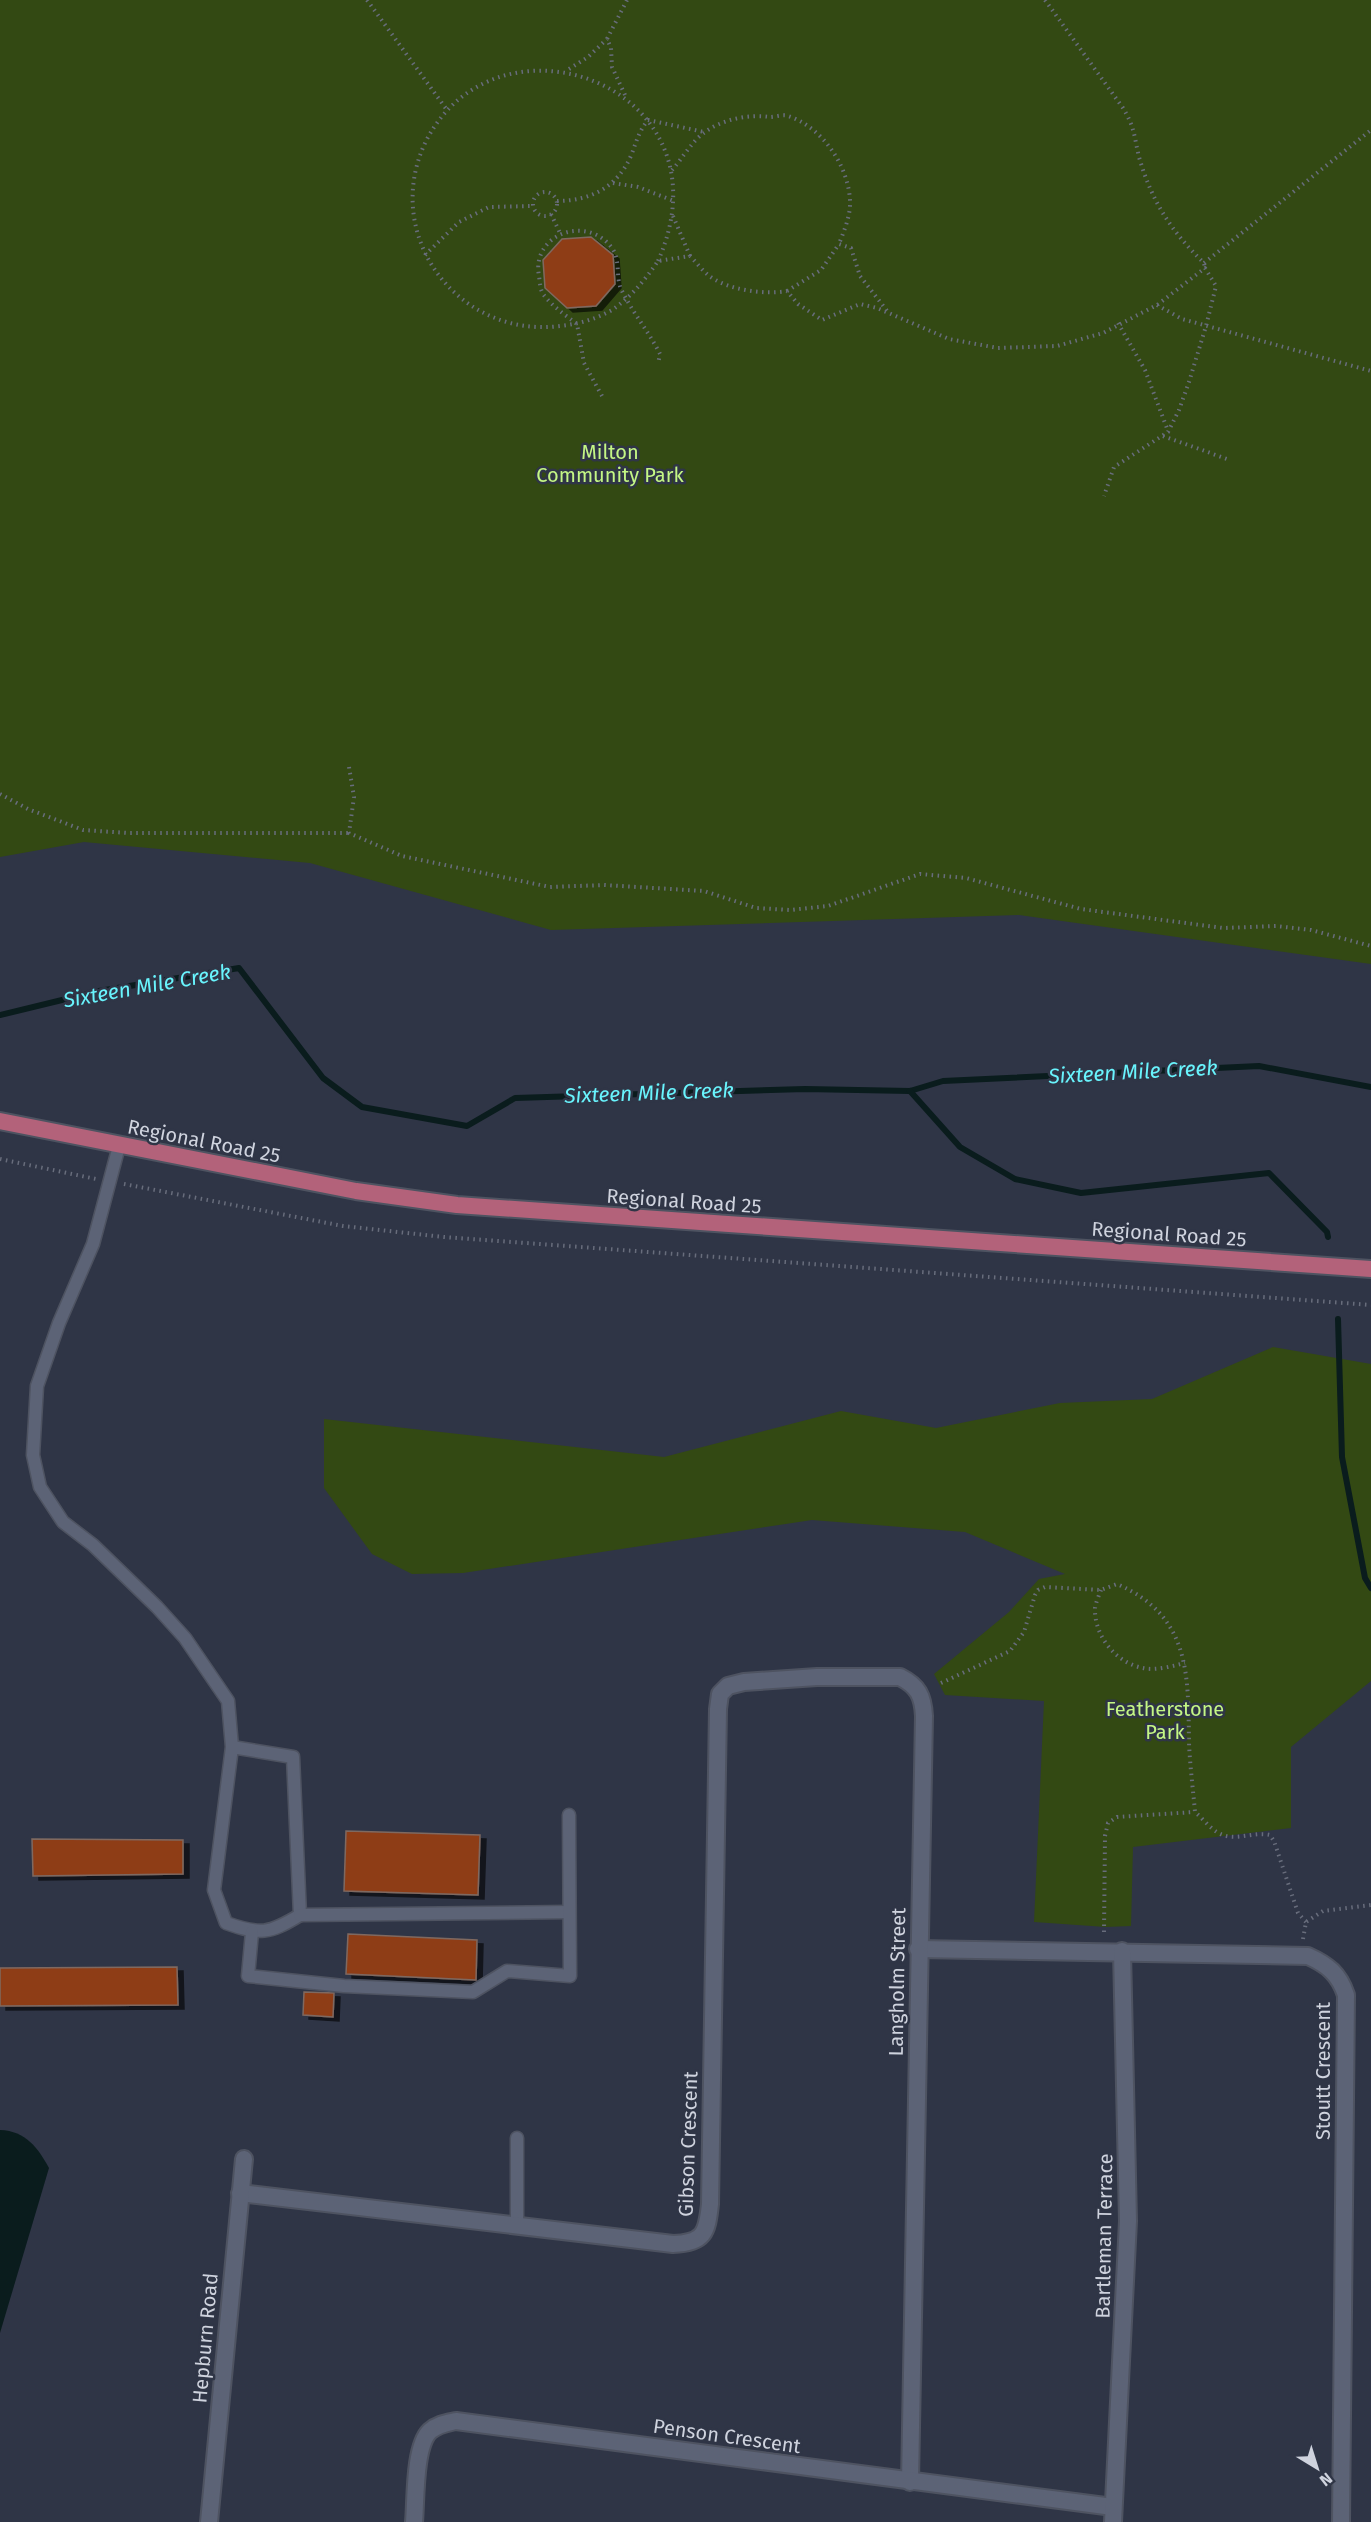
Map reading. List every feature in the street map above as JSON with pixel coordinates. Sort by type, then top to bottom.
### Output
[{"type":"main road","name":"Regional Road 25","points":[[0,1121],[356,1191],[457,1204],[1371,1269]]},
{"type":"street","name":"Langholm Street","points":[[720,1694],[728,1686],[744,1682],[885,1676],[900,1677],[912,1683],[920,1691],[924,1716],[910,2482]]},
{"type":"street","name":"Gibson Crescent","points":[[240,2193],[673,2244],[690,2243],[703,2236],[708,2223],[720,1694]]},
{"type":"street","name":"Stoutt Crescent","points":[[918,1949],[1301,1956],[1324,1963],[1341,1981],[1346,1995],[1341,2522]]},
{"type":"street","name":"Bartleman Terrace","points":[[1113,2515],[1128,2221],[1122,1952]]},
{"type":"street","name":"Hepburn Road","points":[[209,2522],[244,2159]]},
{"type":"street","name":"Penson Crescent","points":[[414,2522],[422,2443],[429,2432],[441,2424],[456,2421],[910,2482],[1113,2515]]},
{"type":"lane","points":[[119,1146],[93,1244],[59,1323],[37,1386],[33,1455],[40,1487],[63,1522],[93,1545],[157,1607],[199,1657],[228,1701],[232,1747],[214,1890],[226,1923],[252,1932],[277,1929],[300,1915],[569,1912]]},
{"type":"lane","points":[[232,1747],[293,1756],[300,1915]]},
{"type":"lane","points":[[252,1932],[248,1976],[344,1986],[473,1992],[507,1971],[570,1976],[569,1815]]},
{"type":"lane","points":[[517,2138],[518,2225]]},
{"type":"path","points":[[367,0],[447,110]]},
{"type":"path","points":[[569,70],[588,57],[607,39],[627,0]]},
{"type":"path","points":[[1045,0],[1124,108],[1134,126],[1139,155],[1150,188],[1168,224],[1204,266],[1216,286],[1206,326],[1179,410],[1168,432],[1114,467],[1104,496]]},
{"type":"path","points":[[607,39],[611,48],[612,68],[626,96]]},
{"type":"path","points":[[550,67],[569,70],[609,84],[626,96],[648,120],[663,144],[672,171],[674,201],[668,239],[658,261],[644,281],[627,299],[611,310],[577,324],[541,329],[505,323],[472,308],[445,285],[425,255],[414,216],[414,178],[426,141],[447,110],[477,86],[512,71],[550,67]]},
{"type":"path","points":[[672,171],[704,132],[741,116],[786,115],[814,129],[827,142],[848,185],[850,202],[839,244],[821,270],[787,291],[752,292],[708,276],[690,256],[673,216]]},
{"type":"path","points":[[648,120],[704,132]]},
{"type":"path","points":[[557,201],[583,198],[613,183],[630,158],[638,132],[648,120]]},
{"type":"path","points":[[787,291],[798,304],[822,320],[860,304],[888,313],[949,339],[998,348],[1057,346],[1103,333],[1118,323],[1157,305],[1371,130]]},
{"type":"path","points":[[613,183],[638,187],[674,201]]},
{"type":"path","points":[[542,192],[550,193],[557,201],[556,208],[551,214],[540,215],[533,206],[534,199],[542,192]]},
{"type":"path","points":[[425,255],[459,222],[489,207],[533,206]]},
{"type":"path","points":[[551,214],[560,233]]},
{"type":"path","points":[[602,396],[584,363],[577,324],[558,310],[542,292],[537,268],[538,255],[560,233],[586,231],[603,238],[612,248],[618,261],[621,289],[660,354],[658,364]]},
{"type":"path","points":[[839,244],[850,248],[861,276],[888,313]]},
{"type":"path","points":[[658,261],[690,256]]},
{"type":"path","points":[[1157,305],[1182,319],[1371,371]]},
{"type":"path","points":[[1118,323],[1145,370],[1168,432]]},
{"type":"path","points":[[1162,436],[1227,459]]},
{"type":"path","points":[[349,767],[354,797],[349,833]]},
{"type":"path","points":[[0,794],[28,809],[84,830],[128,833],[349,833],[402,856],[550,887],[604,885],[704,891],[756,908],[790,910],[828,906],[920,874],[966,878],[1081,909],[1223,928],[1276,926],[1311,930],[1371,946]]},
{"type":"path","points":[[0,1159],[332,1224],[444,1237],[1371,1305]]},
{"type":"path","points":[[940,1683],[1010,1652],[1024,1632],[1038,1590],[1045,1587],[1101,1590],[1118,1584],[1137,1593],[1160,1615],[1177,1637],[1185,1662],[1195,1812],[1216,1832],[1228,1837],[1270,1835],[1299,1913],[1306,1922],[1301,1956]]},
{"type":"path","points":[[1101,1590],[1095,1606],[1097,1627],[1108,1648],[1124,1661],[1144,1669],[1167,1667],[1185,1662]]},
{"type":"path","points":[[1104,1932],[1105,1836],[1108,1823],[1117,1817],[1195,1812]]},
{"type":"path","points":[[1306,1922],[1323,1911],[1371,1905]]},
{"type":"green space","name":"Milton Community Park","points":[[0,0],[1371,0],[1371,964],[1019,915],[551,930],[310,863],[84,842],[0,857]]},
{"type":"green space","name":"Featherstone Park","points":[[1273,1347],[1371,1364],[1371,1681],[1291,1747],[1291,1828],[1133,1847],[1131,1926],[1106,1927],[1034,1922],[1044,1701],[945,1695],[934,1674],[1009,1612],[1039,1579],[1065,1574],[965,1532],[812,1520],[463,1573],[412,1574],[372,1554],[324,1488],[324,1419],[664,1457],[841,1411],[936,1428],[1060,1403],[1152,1399]]},
{"type":"shaded area","points":[[0,2130],[24,2137],[49,2168],[0,2333]]},
{"type":"building","points":[[591,237],[613,255],[615,284],[596,306],[567,308],[545,288],[543,260],[562,239]]},
{"type":"building","points":[[346,1831],[480,1835],[478,1895],[344,1891]]},
{"type":"building","points":[[32,1839],[183,1840],[183,1874],[33,1876]]},
{"type":"building","points":[[348,1934],[477,1940],[476,1980],[346,1974]]},
{"type":"building","points":[[177,1967],[178,2005],[0,2006],[0,1968]]},
{"type":"building","points":[[304,1992],[334,1993],[333,2017],[303,2015]]},
{"type":"waterway","name":"Sixteen Mile Creek","points":[[0,1015],[99,991],[239,968],[323,1078],[362,1107],[467,1126],[515,1098],[805,1089],[910,1091],[943,1081],[1259,1066],[1371,1087]]},
{"type":"waterway","points":[[910,1091],[960,1147],[1015,1179],[1081,1193],[1269,1173],[1327,1232],[1328,1237]]},
{"type":"waterway","points":[[1338,1319],[1342,1457],[1365,1578],[1371,1588]]}]
